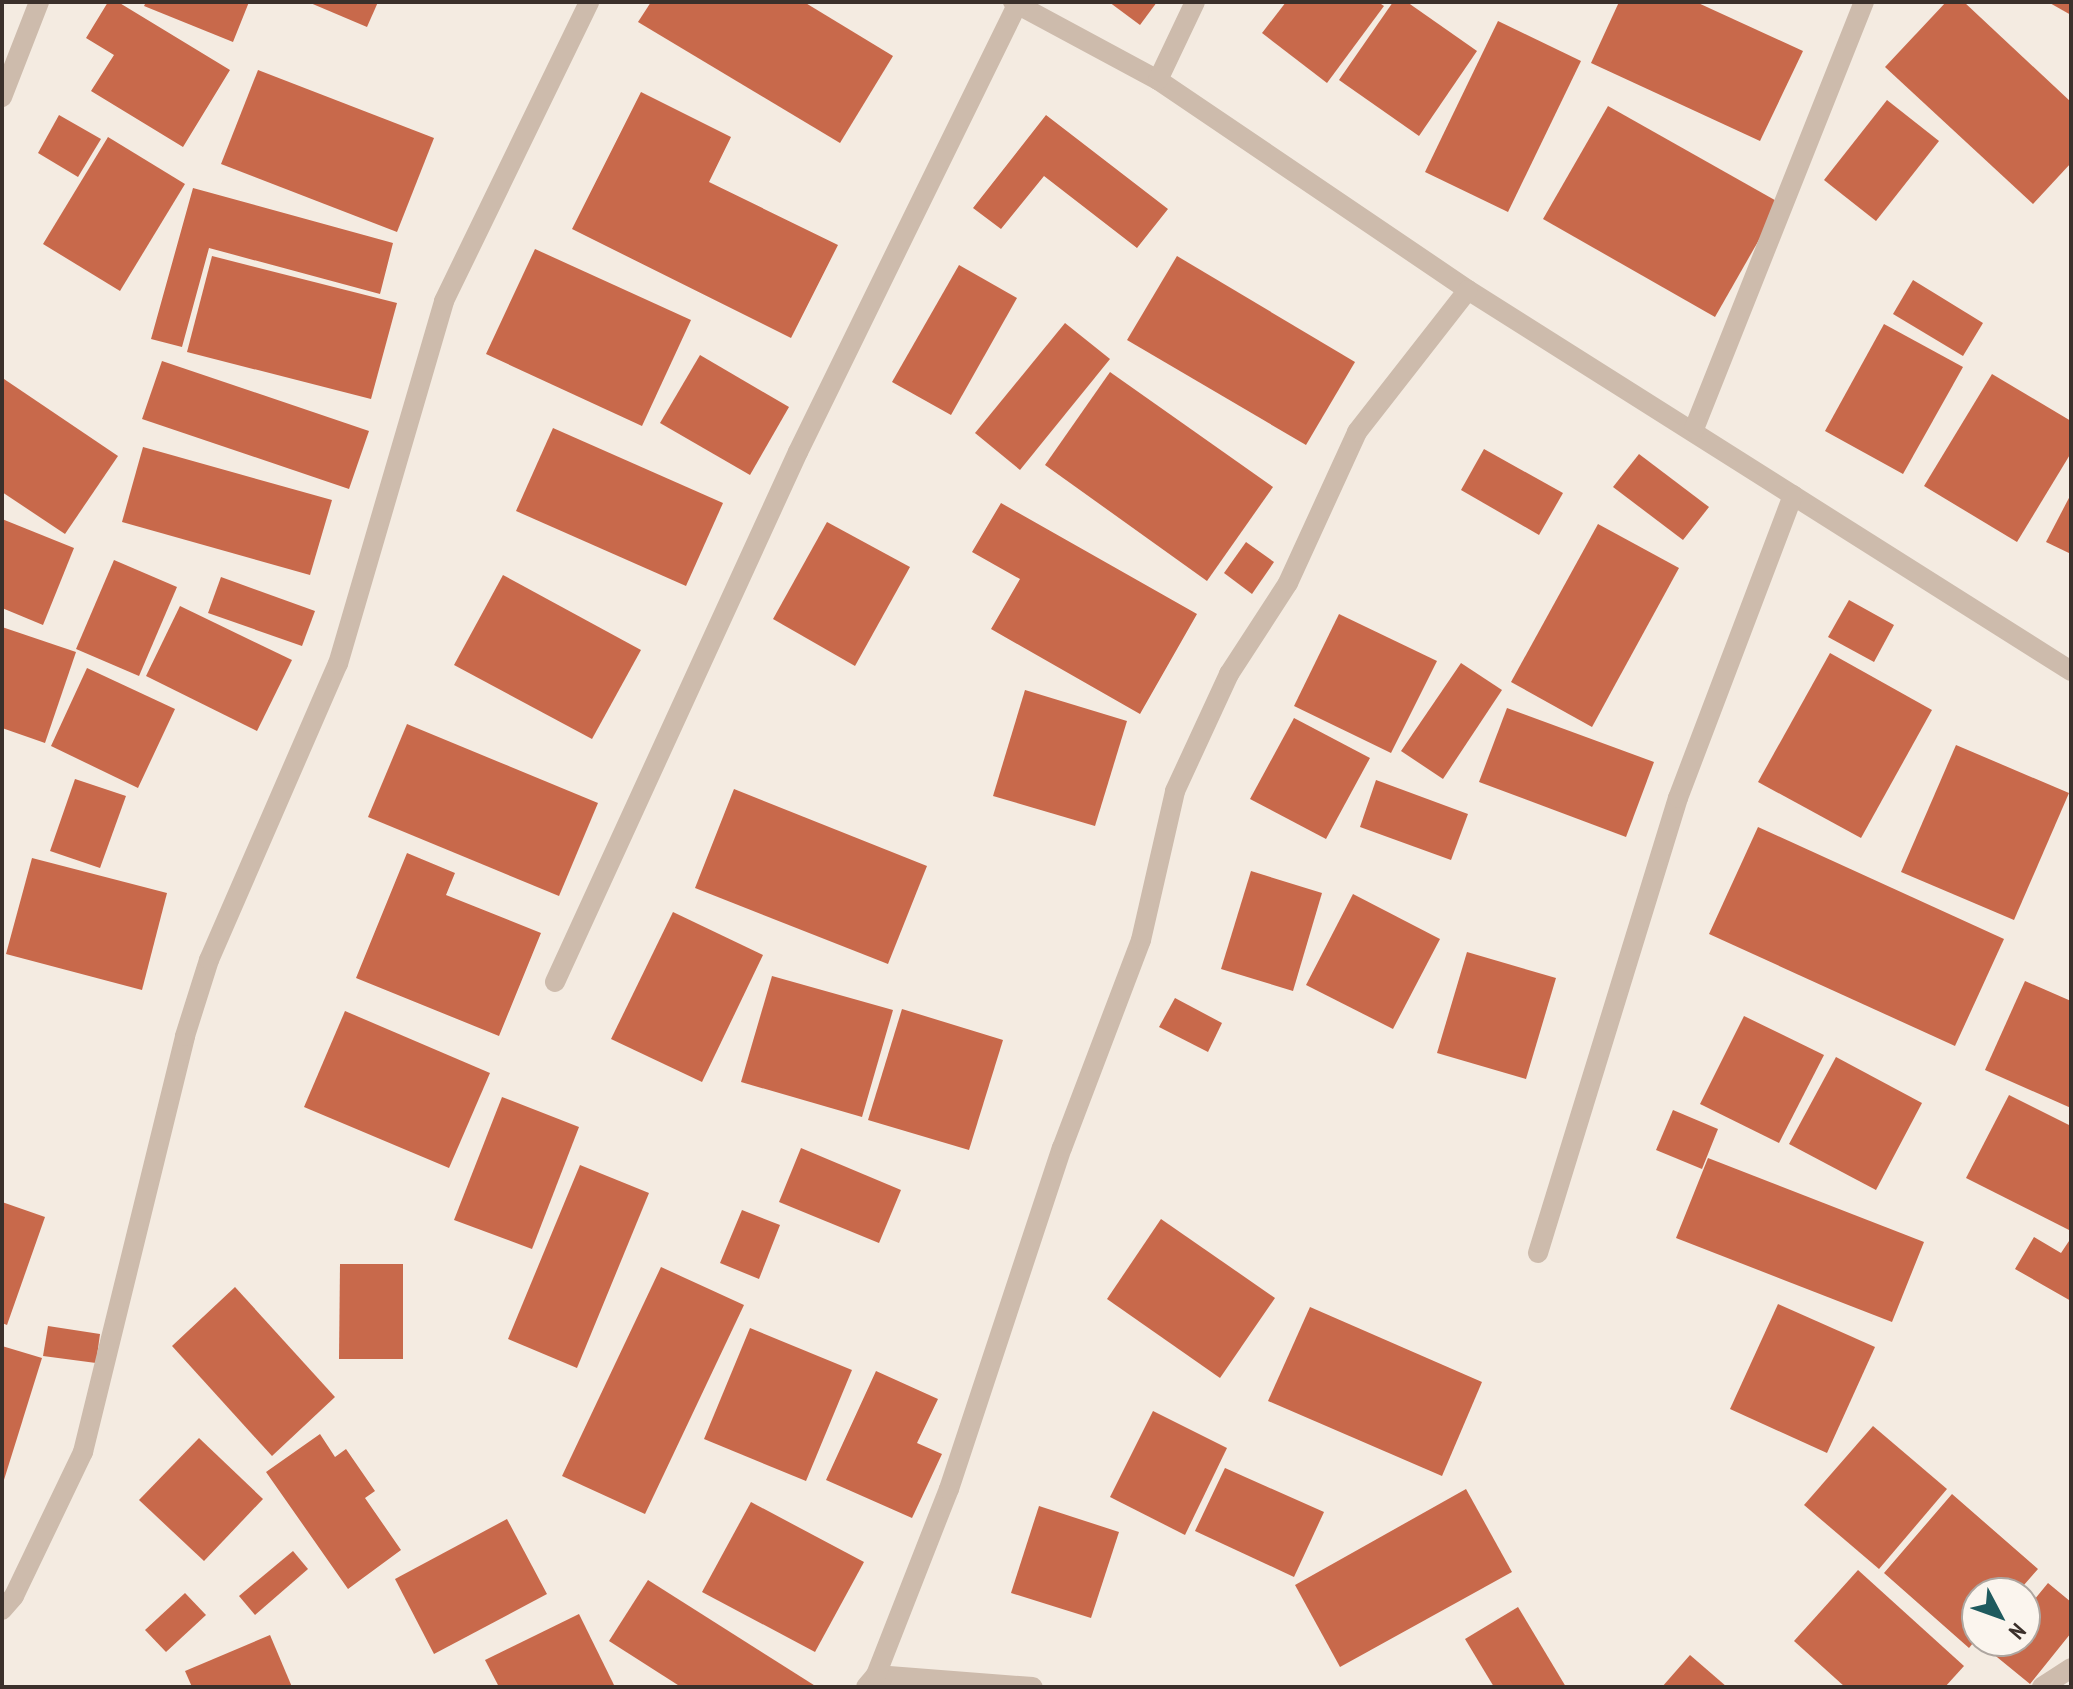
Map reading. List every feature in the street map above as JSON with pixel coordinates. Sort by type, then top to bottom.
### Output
[{"type":"street","points":[[2,97],[39,2]]},
{"type":"street","points":[[2,1610],[14,1596],[83,1452],[185,1036],[209,960],[338,664],[444,301],[589,2]]},
{"type":"street","points":[[1158,80],[1195,2]]},
{"type":"street","points":[[1694,429],[1864,2]]},
{"type":"street","points":[[555,982],[798,452],[1015,4],[1158,80],[1468,290],[1694,429],[2071,671]]},
{"type":"street","points":[[1033,1687],[871,1681],[949,1489],[1062,1148],[1141,940],[1175,791],[1229,674],[1288,583],[1357,432],[1468,290]]},
{"type":"street","points":[[1538,1253],[1678,798],[1793,495]]},
{"type":"street","points":[[2042,1687],[2071,1668]]},
{"type":"building","points":[[108,2],[118,2],[230,70],[183,147],[91,91],[114,55],[86,38]]},
{"type":"building","points":[[146,2],[249,2],[233,42],[144,6]]},
{"type":"building","points":[[308,2],[378,2],[367,27]]},
{"type":"building","points":[[651,2],[804,2],[893,56],[840,143],[638,22]]},
{"type":"building","points":[[1109,2],[1157,2],[1140,25]]},
{"type":"building","points":[[1286,2],[1378,2],[1384,6],[1327,83],[1262,33]]},
{"type":"building","points":[[1393,2],[1407,2],[1477,51],[1419,136],[1339,80]]},
{"type":"building","points":[[1619,2],[1696,2],[1803,51],[1760,141],[1591,63]]},
{"type":"building","points":[[1946,2],[1964,2],[2071,102],[2071,163],[2033,204],[1885,67]]},
{"type":"building","points":[[2048,2],[2071,2],[2071,15]]},
{"type":"building","points":[[1498,21],[1581,61],[1508,212],[1425,172]]},
{"type":"building","points":[[258,70],[434,138],[397,232],[221,164]]},
{"type":"building","points":[[641,92],[731,137],[709,182],[838,245],[791,338],[572,229]]},
{"type":"building","points":[[1887,100],[1939,141],[1876,221],[1824,180]]},
{"type":"building","points":[[1608,106],[1780,203],[1715,317],[1543,219]]},
{"type":"building","points":[[59,115],[101,139],[78,177],[38,153]]},
{"type":"building","points":[[1046,115],[1168,209],[1137,248],[1044,176],[1001,229],[973,208]]},
{"type":"building","points":[[108,137],[185,184],[120,291],[43,244]]},
{"type":"building","points":[[193,188],[393,243],[380,294],[209,248],[182,347],[151,339]]},
{"type":"building","points":[[535,249],[691,320],[642,426],[486,354]]},
{"type":"building","points":[[212,256],[397,303],[371,399],[187,352]]},
{"type":"building","points":[[1177,256],[1355,362],[1306,445],[1127,340]]},
{"type":"building","points":[[959,265],[1017,298],[951,415],[892,382]]},
{"type":"building","points":[[1913,280],[1983,323],[1963,356],[1893,314]]},
{"type":"building","points":[[1065,323],[1110,359],[1020,470],[975,433]]},
{"type":"building","points":[[1884,324],[1963,367],[1903,474],[1825,431]]},
{"type":"building","points":[[700,355],[789,407],[750,475],[660,423]]},
{"type":"building","points":[[162,361],[369,431],[349,489],[142,419]]},
{"type":"building","points":[[1110,372],[1273,487],[1207,581],[1045,465]]},
{"type":"building","points":[[1992,374],[2071,421],[2071,453],[2017,542],[1924,486]]},
{"type":"building","points":[[4,379],[118,456],[65,534],[2,492]]},
{"type":"building","points":[[553,428],[723,503],[686,586],[516,511]]},
{"type":"building","points":[[143,447],[332,500],[310,575],[122,522]]},
{"type":"building","points":[[1484,449],[1563,493],[1539,535],[1461,490]]},
{"type":"building","points":[[1639,454],[1709,507],[1683,540],[1613,487]]},
{"type":"building","points":[[2071,494],[2071,554],[2046,542]]},
{"type":"building","points":[[1001,503],[1197,614],[1140,714],[991,629],[1020,579],[972,552]]},
{"type":"building","points":[[2,519],[74,548],[43,625],[2,608]]},
{"type":"building","points":[[827,522],[910,567],[855,666],[773,619]]},
{"type":"building","points":[[1598,524],[1679,568],[1592,727],[1511,682]]},
{"type":"building","points":[[1246,542],[1274,562],[1252,594],[1224,573]]},
{"type":"building","points":[[114,560],[177,587],[139,676],[76,649]]},
{"type":"building","points":[[503,575],[641,650],[592,739],[454,665]]},
{"type":"building","points":[[221,577],[315,611],[302,646],[208,613]]},
{"type":"building","points":[[1849,600],[1894,625],[1874,662],[1828,637]]},
{"type":"building","points":[[180,606],[292,660],[257,731],[146,676]]},
{"type":"building","points":[[1339,614],[1437,661],[1391,753],[1294,706]]},
{"type":"building","points":[[2,627],[76,652],[45,743],[2,728]]},
{"type":"building","points":[[1830,653],[1932,710],[1861,838],[1758,782]]},
{"type":"building","points":[[1461,663],[1502,690],[1443,779],[1401,751]]},
{"type":"building","points":[[87,668],[175,709],[138,788],[51,746]]},
{"type":"building","points":[[1025,690],[1127,721],[1095,826],[993,796]]},
{"type":"building","points":[[1507,708],[1654,762],[1626,837],[1479,782]]},
{"type":"building","points":[[1294,718],[1370,758],[1326,839],[1250,799]]},
{"type":"building","points":[[407,724],[598,803],[559,896],[368,817]]},
{"type":"building","points":[[1956,745],[2069,793],[2014,920],[1901,872]]},
{"type":"building","points":[[75,779],[126,796],[100,868],[50,851]]},
{"type":"building","points":[[1376,780],[1468,814],[1451,860],[1360,827]]},
{"type":"building","points":[[734,789],[927,866],[888,964],[695,888]]},
{"type":"building","points":[[1758,827],[2004,939],[1955,1046],[1709,934]]},
{"type":"building","points":[[407,853],[455,873],[446,895],[541,933],[499,1036],[356,978]]},
{"type":"building","points":[[32,858],[167,893],[142,990],[6,954]]},
{"type":"building","points":[[1251,871],[1322,893],[1293,991],[1221,969]]},
{"type":"building","points":[[1353,894],[1440,939],[1393,1029],[1306,985]]},
{"type":"building","points":[[673,912],[763,955],[702,1082],[611,1039]]},
{"type":"building","points":[[1467,952],[1556,978],[1526,1079],[1437,1053]]},
{"type":"building","points":[[772,976],[893,1010],[862,1117],[741,1082]]},
{"type":"building","points":[[2025,981],[2071,1001],[2071,1108],[1985,1070]]},
{"type":"building","points":[[1175,998],[1222,1023],[1208,1052],[1159,1027]]},
{"type":"building","points":[[902,1009],[1003,1040],[969,1150],[868,1120]]},
{"type":"building","points":[[345,1011],[490,1073],[449,1168],[304,1107]]},
{"type":"building","points":[[1744,1016],[1824,1055],[1779,1143],[1700,1104]]},
{"type":"building","points":[[1836,1057],[1922,1103],[1876,1190],[1789,1144]]},
{"type":"building","points":[[2009,1095],[2071,1126],[2071,1231],[1966,1178]]},
{"type":"building","points":[[502,1097],[579,1127],[532,1249],[454,1220]]},
{"type":"building","points":[[1673,1110],[1718,1129],[1702,1169],[1656,1150]]},
{"type":"building","points":[[801,1148],[901,1190],[879,1243],[779,1202]]},
{"type":"building","points":[[1708,1158],[1924,1242],[1892,1322],[1676,1238]]},
{"type":"building","points":[[580,1165],[649,1193],[577,1368],[508,1339]]},
{"type":"building","points":[[2,1202],[45,1217],[7,1325],[2,1323]]},
{"type":"building","points":[[742,1210],[780,1225],[759,1279],[720,1263]]},
{"type":"building","points":[[1161,1219],[1275,1298],[1220,1378],[1107,1299]]},
{"type":"building","points":[[2034,1237],[2061,1253],[2071,1238],[2071,1301],[2015,1269]]},
{"type":"building","points":[[340,1264],[403,1264],[403,1359],[339,1359]]},
{"type":"building","points":[[661,1267],[744,1305],[645,1514],[562,1476]]},
{"type":"building","points":[[235,1287],[335,1397],[272,1456],[172,1346]]},
{"type":"building","points":[[1778,1304],[1875,1347],[1827,1453],[1730,1409]]},
{"type":"building","points":[[1310,1307],[1482,1382],[1442,1476],[1268,1401]]},
{"type":"building","points":[[48,1326],[100,1334],[96,1363],[43,1356]]},
{"type":"building","points":[[750,1328],[852,1370],[806,1481],[704,1439]]},
{"type":"building","points":[[2,1346],[42,1358],[3,1483],[2,1483]]},
{"type":"building","points":[[876,1371],[938,1399],[917,1443],[942,1454],[912,1518],[826,1480]]},
{"type":"building","points":[[1153,1411],[1227,1448],[1185,1535],[1110,1497]]},
{"type":"building","points":[[1873,1426],[1947,1489],[1879,1569],[1804,1505]]},
{"type":"building","points":[[320,1434],[335,1457],[346,1449],[375,1491],[365,1498],[401,1550],[348,1589],[266,1472]]},
{"type":"building","points":[[199,1438],[263,1499],[204,1561],[139,1500]]},
{"type":"building","points":[[1225,1468],[1324,1512],[1294,1577],[1195,1531]]},
{"type":"building","points":[[1466,1489],[1512,1572],[1340,1667],[1295,1585]]},
{"type":"building","points":[[1952,1494],[2038,1569],[2031,1577],[1961,1577],[1961,1641],[1884,1573]]},
{"type":"building","points":[[751,1502],[864,1562],[815,1652],[702,1592]]},
{"type":"building","points":[[1039,1506],[1119,1532],[1091,1618],[1011,1593]]},
{"type":"building","points":[[507,1519],[547,1594],[434,1654],[395,1579]]},
{"type":"building","points":[[293,1551],[308,1569],[255,1615],[239,1596]]},
{"type":"building","points":[[1858,1570],[1964,1666],[1945,1687],[1845,1687],[1794,1641]]},
{"type":"building","points":[[648,1580],[817,1687],[681,1687],[609,1641]]},
{"type":"building","points":[[2048,1583],[2071,1602],[2071,1633],[2030,1684],[1997,1657],[2041,1657],[2041,1592]]},
{"type":"building","points":[[185,1593],[206,1615],[166,1652],[145,1630]]},
{"type":"building","points":[[1518,1607],[1566,1687],[1494,1687],[1465,1639]]},
{"type":"building","points":[[579,1614],[615,1687],[499,1687],[485,1660]]},
{"type":"building","points":[[270,1635],[292,1687],[192,1687],[185,1671]]},
{"type":"building","points":[[1690,1655],[1727,1687],[1662,1687]]}]
